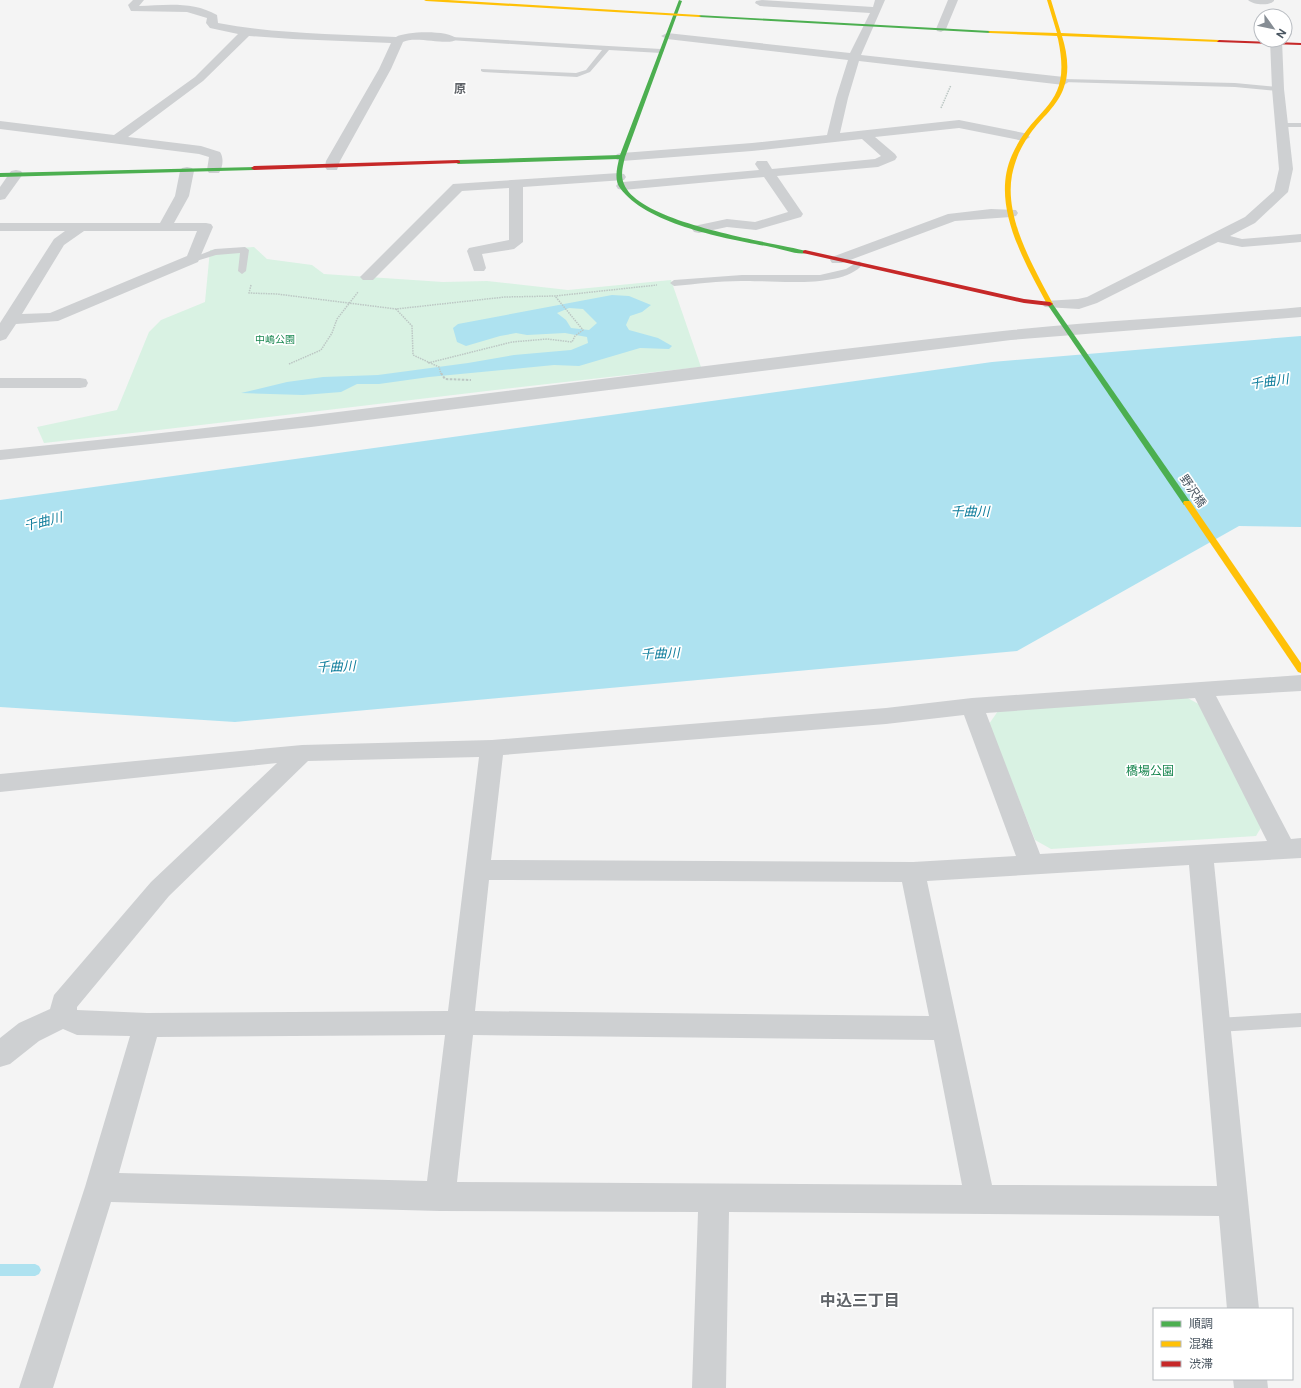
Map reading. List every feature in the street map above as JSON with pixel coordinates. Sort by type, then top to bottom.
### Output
[{"type":"street","points":[[139,0],[133,5],[135,9],[186,9],[208,13],[213,16],[211,23],[214,26],[246,32],[398,40]]},
{"type":"street","points":[[426,0],[1060,36],[1253,41]]},
{"type":"street","points":[[680,0],[622,157],[621,182],[640,204],[670,220],[699,229],[1024,301],[1050,304],[1079,304],[1092,300],[1250,220],[1281,192],[1286,169],[1278,89],[1276,48]]},
{"type":"street","points":[[942,29],[953,0]]},
{"type":"street","points":[[667,36],[1064,81],[1065,64],[1060,36],[1049,0]]},
{"type":"street","points":[[1253,0],[1270,3]]},
{"type":"street","points":[[754,18],[761,2],[878,5],[875,17],[869,24],[854,58],[842,94],[833,139]]},
{"type":"street","points":[[117,139],[199,80],[246,32]]},
{"type":"street","points":[[332,167],[333,161],[385,69],[398,40],[402,37],[412,36],[451,39]]},
{"type":"street","name":"野沢橋","points":[[1064,81],[1062,90],[1056,100],[1024,137],[1015,152],[1007,172],[1006,185],[1011,213],[1026,260],[1050,304],[1300,673]]},
{"type":"street","points":[[0,175],[332,167],[622,157],[752,148],[964,124],[1024,137]]},
{"type":"street","points":[[0,125],[210,152],[215,155],[216,160],[214,170]]},
{"type":"street","points":[[368,277],[458,187],[728,178],[768,172],[878,163],[890,157],[865,135]]},
{"type":"street","points":[[699,229],[727,223],[756,226],[796,214],[752,148]]},
{"type":"street","points":[[165,226],[182,196],[187,171]]},
{"type":"street","points":[[0,196],[16,174]]},
{"type":"street","points":[[479,268],[474,251],[509,246],[516,242],[516,184]]},
{"type":"street","points":[[837,260],[953,217],[991,213],[1011,213]]},
{"type":"street","points":[[0,336],[59,242],[81,227]]},
{"type":"street","points":[[0,228],[206,227],[193,259],[52,318],[11,319]]},
{"type":"street","points":[[1216,237],[1242,243],[1301,238]]},
{"type":"street","points":[[0,455],[136,443],[373,414],[595,384],[1068,330],[1201,321],[1301,312]]},
{"type":"street","points":[[0,383],[80,383]]},
{"type":"street","points":[[6,782],[58,778],[241,757],[302,753],[492,748],[886,716],[972,706],[1202,690],[1300,673]]},
{"type":"street","points":[[478,870],[913,872],[1293,849],[1202,690]]},
{"type":"street","points":[[972,706],[1031,864]]},
{"type":"street","points":[[440,1196],[492,748]]},
{"type":"street","points":[[63,1016],[64,1003],[160,889],[302,753]]},
{"type":"street","points":[[1201,855],[1243,1308]]},
{"type":"street","points":[[913,872],[980,1199]]},
{"type":"street","points":[[63,1016],[77,1023],[147,1025],[460,1023],[945,1028]]},
{"type":"street","points":[[0,1055],[29,1032],[63,1016]]},
{"type":"street","points":[[36,1388],[100,1187],[147,1025]]},
{"type":"street","points":[[100,1187],[440,1196],[1233,1201]]},
{"type":"street","points":[[709,1388],[714,1198]]},
{"type":"lane","points":[[451,39],[661,51]]},
{"type":"lane","points":[[483,70],[577,75],[588,71],[607,48]]},
{"type":"lane","points":[[1064,81],[1147,82],[1278,89]]},
{"type":"lane","points":[[1282,125],[1301,125]]},
{"type":"lane","points":[[193,259],[215,252],[245,250],[242,271]]},
{"type":"lane","points":[[674,283],[743,278],[796,279],[840,275],[854,269],[859,264]]},
{"type":"lane","points":[[1217,1025],[1301,1020]]},
{"type":"path","points":[[934,127],[947,96],[955,69]]},
{"type":"path","points":[[242,271],[251,283],[249,293],[277,294],[396,309],[505,297],[555,296],[674,283]]},
{"type":"path","points":[[428,363],[512,342],[547,339],[572,342],[583,330],[567,309],[560,304],[555,296]]},
{"type":"path","points":[[289,364],[321,350],[332,333],[337,319],[350,304]]},
{"type":"path","points":[[396,309],[412,326],[413,355],[439,367],[442,376]]},
{"type":"green space","name":"中嶋公園","points":[[254,247],[267,259],[312,265],[324,274],[443,282],[487,281],[568,290],[671,280],[701,367],[44,443],[37,427],[117,410],[149,332],[161,320],[205,302],[210,250]]},
{"type":"green space","name":"橋場公園","points":[[1184,696],[1204,707],[1262,826],[1256,836],[1051,849],[1035,840],[989,724],[998,711]]},
{"type":"water","points":[[612,295],[629,296],[651,305],[642,312],[630,316],[626,325],[629,330],[658,338],[672,346],[669,349],[640,348],[579,366],[554,365],[429,377],[379,384],[357,384],[341,392],[303,395],[241,393],[287,382],[323,377],[378,375],[468,363],[514,355],[571,350],[588,343],[587,337],[565,333],[527,335],[516,333],[466,346],[457,342],[453,328],[458,324]],"holes":[[[569,308],[583,309],[597,323],[589,330],[571,328],[566,320],[557,313]]]},
{"type":"water","name":"千曲川","points":[[1301,336],[1301,527],[1239,526],[1017,651],[235,722],[0,707],[0,500],[992,362]]},
{"type":"waterway","points":[[0,1270],[35,1270]]},
{"type":"traffic: fast","points":[[680,1],[622,157],[619,176],[620,183],[635,201],[654,212],[679,222],[734,238],[805,252]]},
{"type":"traffic: fast","points":[[699,16],[990,32]]},
{"type":"traffic: fast","points":[[458,162],[622,157]]},
{"type":"traffic: fast","points":[[0,175],[254,168]]},
{"type":"traffic: fast","points":[[1050,304],[1187,503]]},
{"type":"traffic: slow","points":[[426,0],[699,16]]},
{"type":"traffic: slow","points":[[1049,0],[1063,49],[1065,70],[1064,80],[1062,88],[1054,103],[1027,134],[1015,155],[1009,176],[1008,198],[1012,220],[1019,242],[1050,304]]},
{"type":"traffic: slow","points":[[990,32],[1219,41]]},
{"type":"traffic: slow","points":[[1187,503],[1301,670]]},
{"type":"traffic: jam","points":[[1219,41],[1301,44]]},
{"type":"traffic: jam","points":[[254,168],[458,162]]},
{"type":"traffic: jam","points":[[805,252],[1024,301],[1050,304]]},
{"type":"district","name":"原","points":[[460,89]]},
{"type":"district","name":"中込三丁目","points":[[860,1300]]}]
